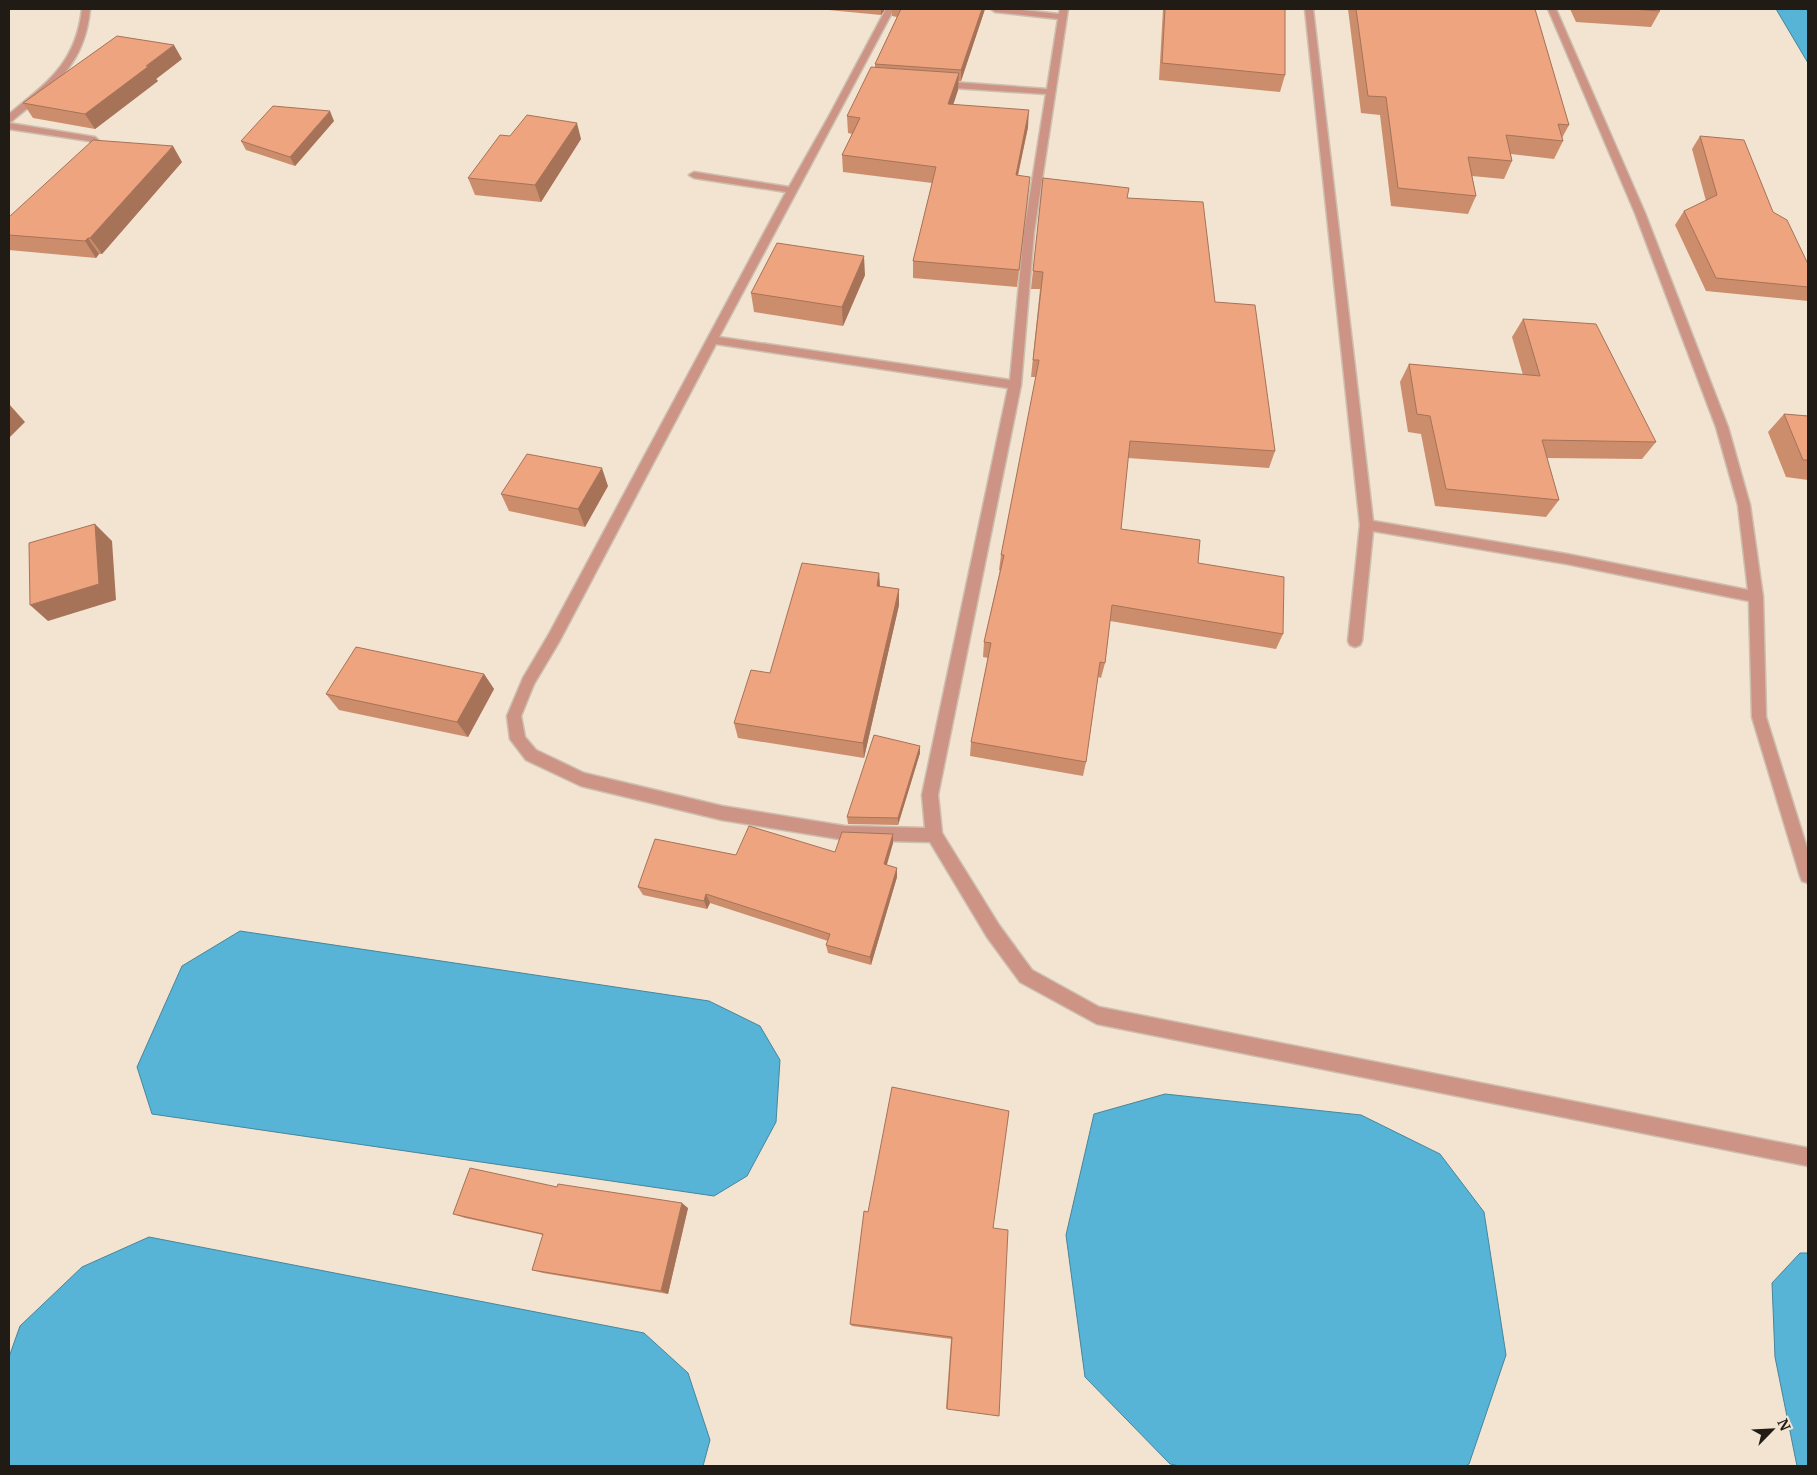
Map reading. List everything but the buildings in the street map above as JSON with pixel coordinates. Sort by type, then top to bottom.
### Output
[{"type":"street","points":[[9,119],[53,81],[74,56],[84,32],[86,9]]},
{"type":"street","points":[[890,9],[860,78],[792,190],[554,638],[528,682],[514,716],[518,740],[530,755],[581,779],[722,813],[845,833],[934,834]]},
{"type":"street","points":[[995,9],[1063,13],[1029,232],[1015,384],[930,795],[934,834],[993,931],[1026,976],[1097,1015],[1808,1157]]},
{"type":"street","points":[[1309,9],[1367,525],[1355,641]]},
{"type":"street","points":[[1552,9],[1640,213],[1722,427],[1744,505],[1756,597],[1759,717],[1808,876]]},
{"type":"street","points":[[934,83],[1052,92]]},
{"type":"street","points":[[9,126],[92,139],[102,148],[92,162]]},
{"type":"street","points":[[694,175],[792,190]]},
{"type":"street","points":[[712,340],[1015,384]]},
{"type":"street","points":[[1367,525],[1566,559],[1756,597]]},
{"type":"water","points":[[1776,9],[1808,9],[1808,63]]},
{"type":"water","points":[[240,931],[709,1001],[760,1026],[780,1060],[776,1122],[747,1176],[714,1196],[152,1114],[137,1067],[182,966]]},
{"type":"water","points":[[1165,1094],[1361,1115],[1440,1154],[1484,1212],[1506,1355],[1469,1464],[1465,1466],[1180,1466],[1170,1464],[1085,1377],[1066,1235],[1094,1114]]},
{"type":"water","points":[[149,1237],[644,1333],[688,1373],[710,1440],[703,1466],[9,1466],[9,1357],[20,1326],[82,1267]]},
{"type":"water","points":[[1800,1253],[1808,1253],[1808,1466],[1797,1466],[1775,1357],[1772,1283]]}]
